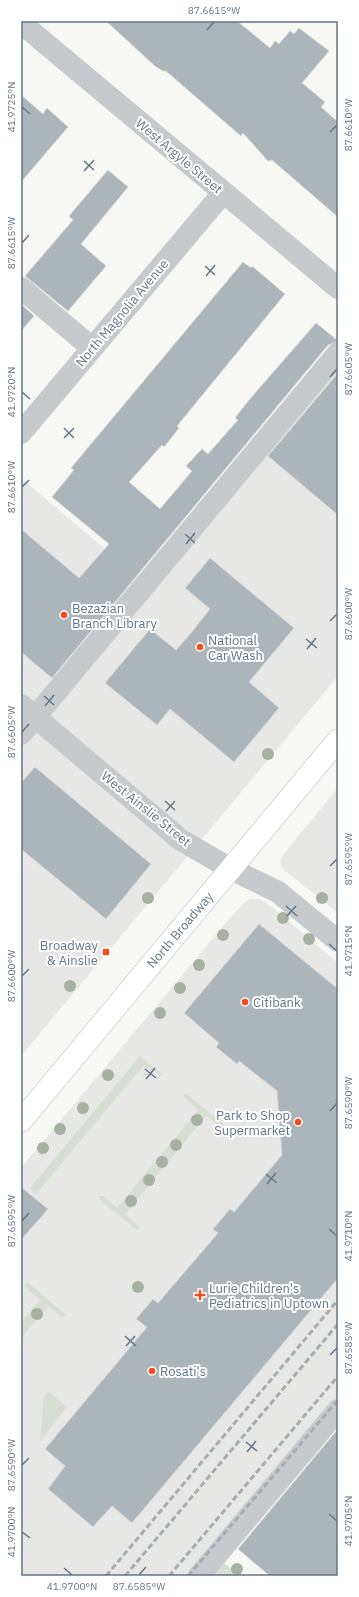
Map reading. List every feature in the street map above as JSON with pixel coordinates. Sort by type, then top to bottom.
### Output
[{"type":"main road","name":"North Broadway","points":[[21,1120],[338,740]]},
{"type":"street","name":"West Argyle Street","points":[[21,24],[338,288]]},
{"type":"street","name":"North Magnolia Avenue","points":[[21,433],[223,193]]},
{"type":"street","points":[[21,288],[92,348]]},
{"type":"street","points":[[21,734],[28,710],[338,353]]},
{"type":"street","name":"West Ainslie Street","points":[[28,710],[181,840],[231,869],[278,892],[338,941]]},
{"type":"street","points":[[199,1576],[338,1410]]},
{"type":"shaded area","points":[[338,352],[338,676],[21,1056],[21,478],[143,581]]},
{"type":"shaded area","points":[[338,788],[338,913],[283,869],[280,861],[282,856]]},
{"type":"shaded area","points":[[250,899],[259,899],[268,904],[338,963],[338,1410],[199,1576],[21,1576],[21,1168],[229,919],[243,904]]},
{"type":"shaded area","points":[[140,1056],[162,1074],[162,1076],[144,1065],[36,1194],[30,1188]]},
{"type":"shaded area","points":[[184,1094],[187,1094],[223,1124],[224,1128],[223,1129],[206,1116],[125,1214],[139,1227],[140,1229],[137,1230],[100,1200],[99,1196],[103,1196],[117,1208],[198,1110],[184,1097]]},
{"type":"shaded area","points":[[27,1282],[66,1315],[63,1318],[48,1306],[21,1338],[21,1322],[40,1300],[26,1288],[25,1284]]},
{"type":"shaded area","points":[[48,1391],[67,1407],[40,1441],[44,1396]]},
{"type":"shaded area","points":[[224,1563],[240,1576],[213,1576]]},
{"type":"building","points":[[106,21],[237,21],[270,48],[275,41],[279,44],[290,31],[294,34],[299,28],[329,51],[302,83],[325,102],[321,107],[338,122],[338,217],[272,160],[268,161],[243,133],[241,136],[166,71],[163,71],[155,66]]},
{"type":"building","points":[[21,95],[43,114],[47,108],[68,127],[21,182]]},
{"type":"building","points":[[108,170],[128,187],[81,244],[106,266],[68,311],[25,276],[73,220],[69,216]]},
{"type":"building","points":[[243,262],[251,268],[252,266],[285,294],[177,426],[179,428],[164,447],[162,445],[129,482],[160,509],[192,471],[186,466],[202,449],[208,454],[238,420],[235,418],[249,400],[316,323],[338,341],[328,345],[52,678],[21,652],[21,529],[79,578],[109,544],[52,497],[74,470],[71,468]]},
{"type":"building","points":[[21,304],[34,316],[21,331]]},
{"type":"building","points":[[338,373],[338,515],[268,456]]},
{"type":"building","name":"National Car Wash","points":[[210,558],[294,628],[249,682],[279,708],[234,762],[170,709],[157,725],[105,683],[150,629],[176,650],[191,633],[210,609],[185,588]]},
{"type":"building","points":[[35,767],[151,864],[106,919],[21,849],[21,783]]},
{"type":"building","points":[[259,924],[338,989],[338,1278],[132,1523],[112,1506],[93,1527],[48,1489],[65,1466],[45,1449],[147,1327],[136,1319],[153,1299],[158,1303],[218,1233],[213,1229],[230,1209],[234,1212],[282,1155],[277,1091],[239,1061],[237,1064],[216,1047],[219,1043],[184,1013]]},
{"type":"building","points":[[21,1187],[48,1209],[21,1240]]},
{"type":"building","points":[[338,1429],[338,1576],[270,1576],[238,1549]]},
{"type":"railway","points":[[106,1576],[338,1300]]},
{"type":"railway","points":[[125,1576],[338,1324]]},
{"type":"railway","points":[[169,1576],[338,1376]]},
{"type":"railway","points":[[188,1576],[338,1400]]},
{"type":"place","name":"Bezazian Branch Library","points":[[64,615]]},
{"type":"place","name":"National Car Wash","points":[[200,647]]},
{"type":"place","name":"Broadway & Ainslie","points":[[106,952]]},
{"type":"place","name":"Citibank","points":[[245,1002]]},
{"type":"place","name":"Park to Shop Supermarket","points":[[298,1122]]},
{"type":"place","name":"Lurie Children's Pediatrics in Uptown","points":[[200,1295]]},
{"type":"place","name":"Rosati's","points":[[152,1371]]}]
